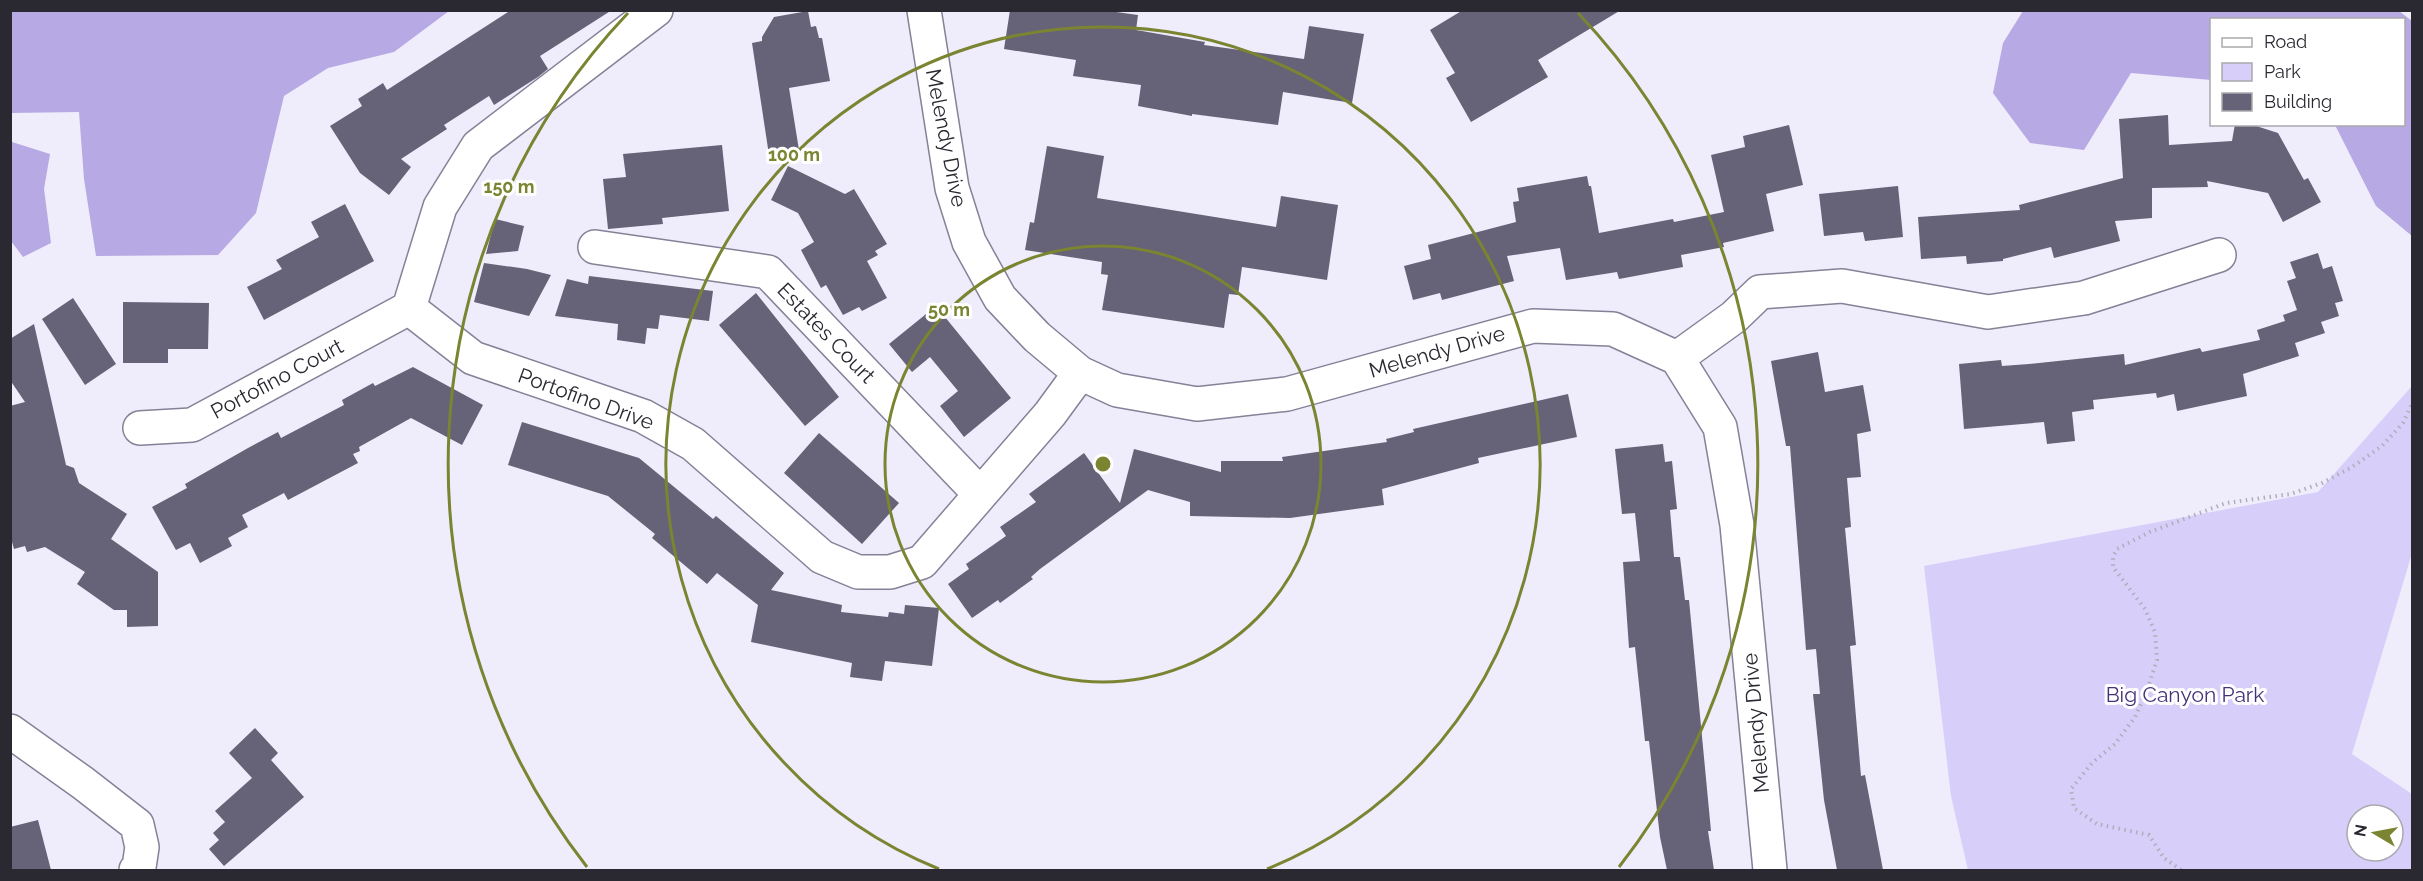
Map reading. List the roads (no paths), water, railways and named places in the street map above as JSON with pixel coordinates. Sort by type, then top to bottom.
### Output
[{"type":"street","points":[[409,308],[440,207],[478,146],[656,10]]},
{"type":"street","name":"Melendy Drive","points":[[924,10],[952,188],[969,242],[1000,298],[1037,337],[1080,373],[1117,390],[1197,404],[1287,394],[1533,326],[1613,328],[1677,358],[1720,427],[1737,525],[1770,870]]},
{"type":"street","name":"Estates Court","points":[[595,247],[768,272],[980,494]]},
{"type":"street","points":[[1677,358],[1734,317],[1760,292],[1842,286],[1988,312],[2084,298],[2219,255]]},
{"type":"street","name":"Portofino Court","points":[[140,428],[192,425],[409,308]]},
{"type":"street","name":"Portofino Drive","points":[[409,308],[472,358],[643,416],[693,444],[822,557],[858,572],[890,572],[922,562],[1050,414],[1080,373]]},
{"type":"street","points":[[10,731],[137,825],[142,847],[139,867],[136,870]]},
{"type":"park label","name":"Big Canyon Park","points":[[2185,695]]}]
